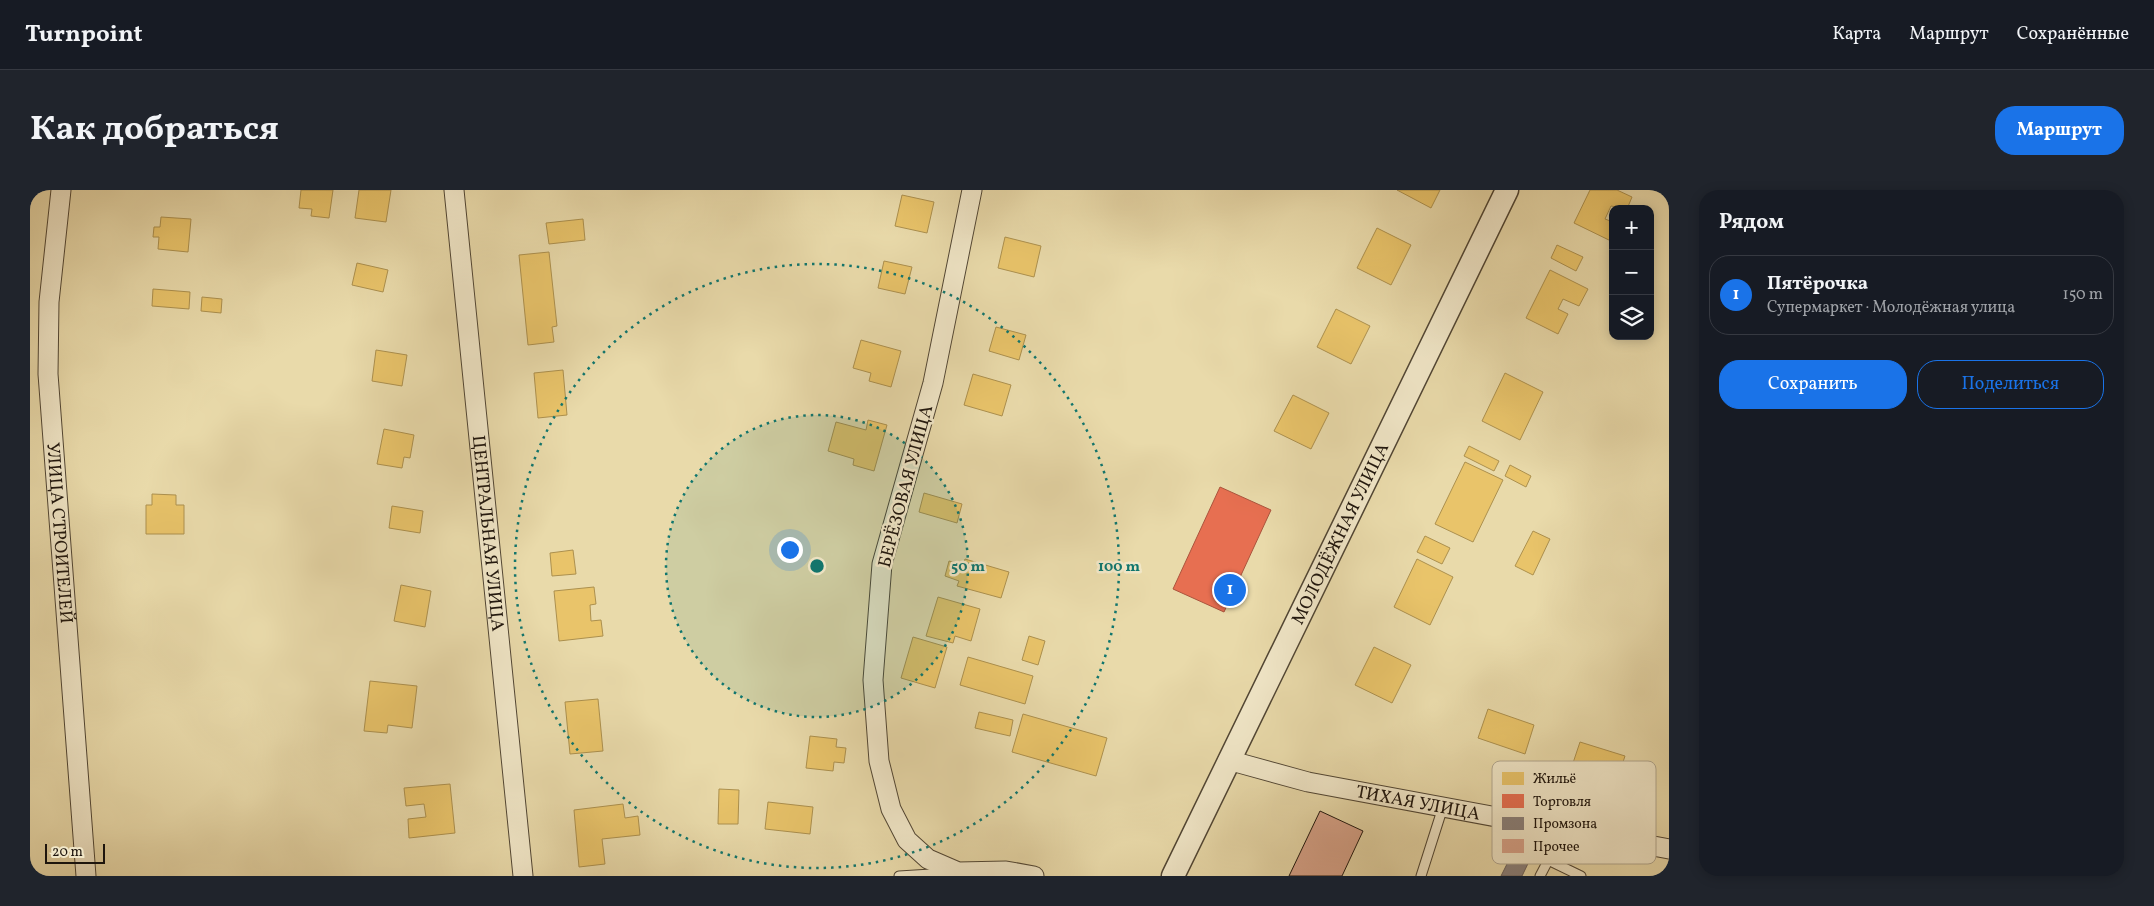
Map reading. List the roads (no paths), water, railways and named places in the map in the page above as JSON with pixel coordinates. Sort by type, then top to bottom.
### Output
[{"type":"street","name":"УЛИЦА СТРОИТЕЛЕЙ","points":[[61,190],[49,302],[48,374],[86,876]]},
{"type":"street","name":"ЦЕНТРАЛЬНАЯ УЛИЦА","points":[[454,190],[523,876]]},
{"type":"street","name":"БЕРЁЗОВАЯ УЛИЦА","points":[[958,872],[928,859],[907,840],[890,809],[879,761],[873,680],[882,564],[933,383],[972,190]]},
{"type":"street","name":"МОЛОДЁЖНАЯ УЛИЦА","points":[[1173,876],[1507,190]]},
{"type":"street","name":"ТИХАЯ УЛИЦА","points":[[1228,760],[1308,782],[1492,816]]},
{"type":"street","name":"ТИХАЯ УЛИЦА","points":[[1656,847],[1669,849]]},
{"type":"street","points":[[958,872],[1006,871],[1034,876]]},
{"type":"lane","points":[[1421,876],[1443,807]]},
{"type":"lane","points":[[1540,876],[1546,864]]},
{"type":"lane","points":[[1556,864],[1581,876]]},
{"type":"lane","points":[[899,876],[958,872]]},
{"type":"place","name":"Пятёрочка","points":[[1230,590]]}]
